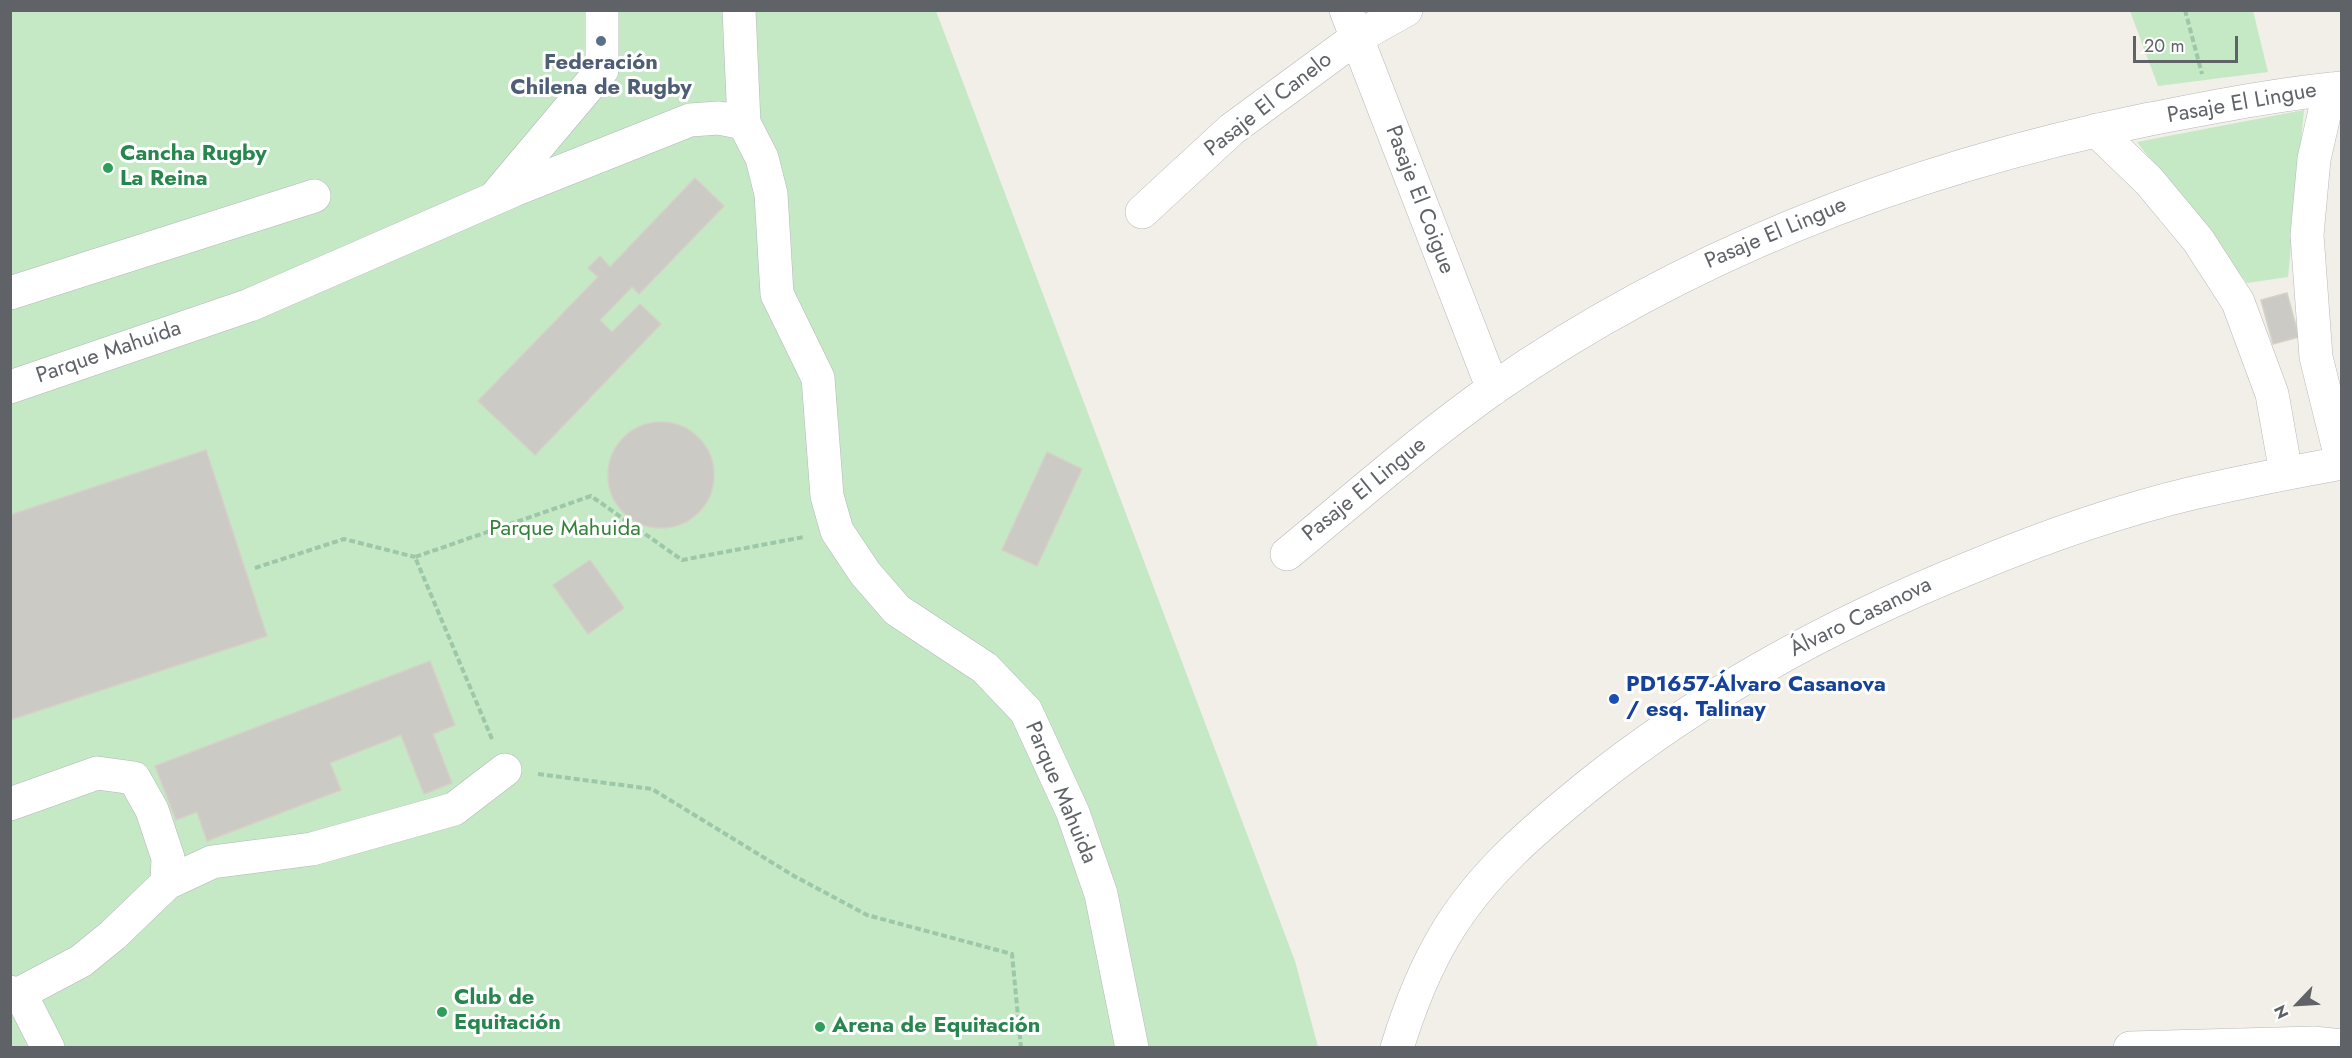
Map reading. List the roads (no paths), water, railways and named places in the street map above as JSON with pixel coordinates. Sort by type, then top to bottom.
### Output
[{"type":"street","points":[[493,199],[602,70],[602,10]]},
{"type":"street","points":[[739,10],[744,123]]},
{"type":"street","name":"Pasaje El Canelo","points":[[1142,212],[1351,24],[1406,10]]},
{"type":"street","name":"Pasaje El Coigue","points":[[1351,24],[1493,389]]},
{"type":"street","points":[[2336,88],[2314,159],[2307,235],[2316,357],[2342,463]]},
{"type":"street","name":"Pasaje El Lingue","points":[[1287,554],[1493,389],[1589,327],[1696,268],[1832,209],[1962,165],[2096,130],[2211,107],[2336,88]]},
{"type":"street","name":"Parque Mahuida","points":[[10,387],[250,305],[493,199],[690,120],[720,118],[744,123],[762,158],[771,194],[777,294],[818,378],[827,496],[837,531],[865,573],[897,610],[985,668],[1026,711],[1073,813],[1101,894],[1132,1047]]},
{"type":"street","points":[[2096,130],[2149,181],[2198,240],[2238,302],[2272,394],[2286,473]]},
{"type":"street","points":[[10,293],[314,196]]},
{"type":"street","name":"Álvaro Casanova","points":[[1397,1047],[1412,1002],[1445,934],[1494,868],[1548,818],[1609,769],[1680,718],[1752,672],[1821,634],[1915,590],[2103,518],[2191,494],[2342,463]]},
{"type":"street","points":[[48,1047],[25,1003],[13,994],[81,961],[113,935],[167,883],[212,861],[312,849],[454,809],[505,770]]},
{"type":"street","points":[[10,804],[97,773],[134,778],[152,810],[168,858],[167,883]]},
{"type":"street","points":[[2130,1047],[2327,1045],[2342,1024]]},
{"type":"place","name":"Federación Chilena de Rugby","points":[[601,41]]},
{"type":"place","name":"Cancha Rugby La Reina","points":[[108,168]]},
{"type":"place","name":"PD1657-Álvaro Casanova / esq. Talinay","points":[[1614,699]]},
{"type":"place","name":"Club de Equitación","points":[[442,1012]]},
{"type":"place","name":"Arena de Equitación","points":[[820,1027]]}]
